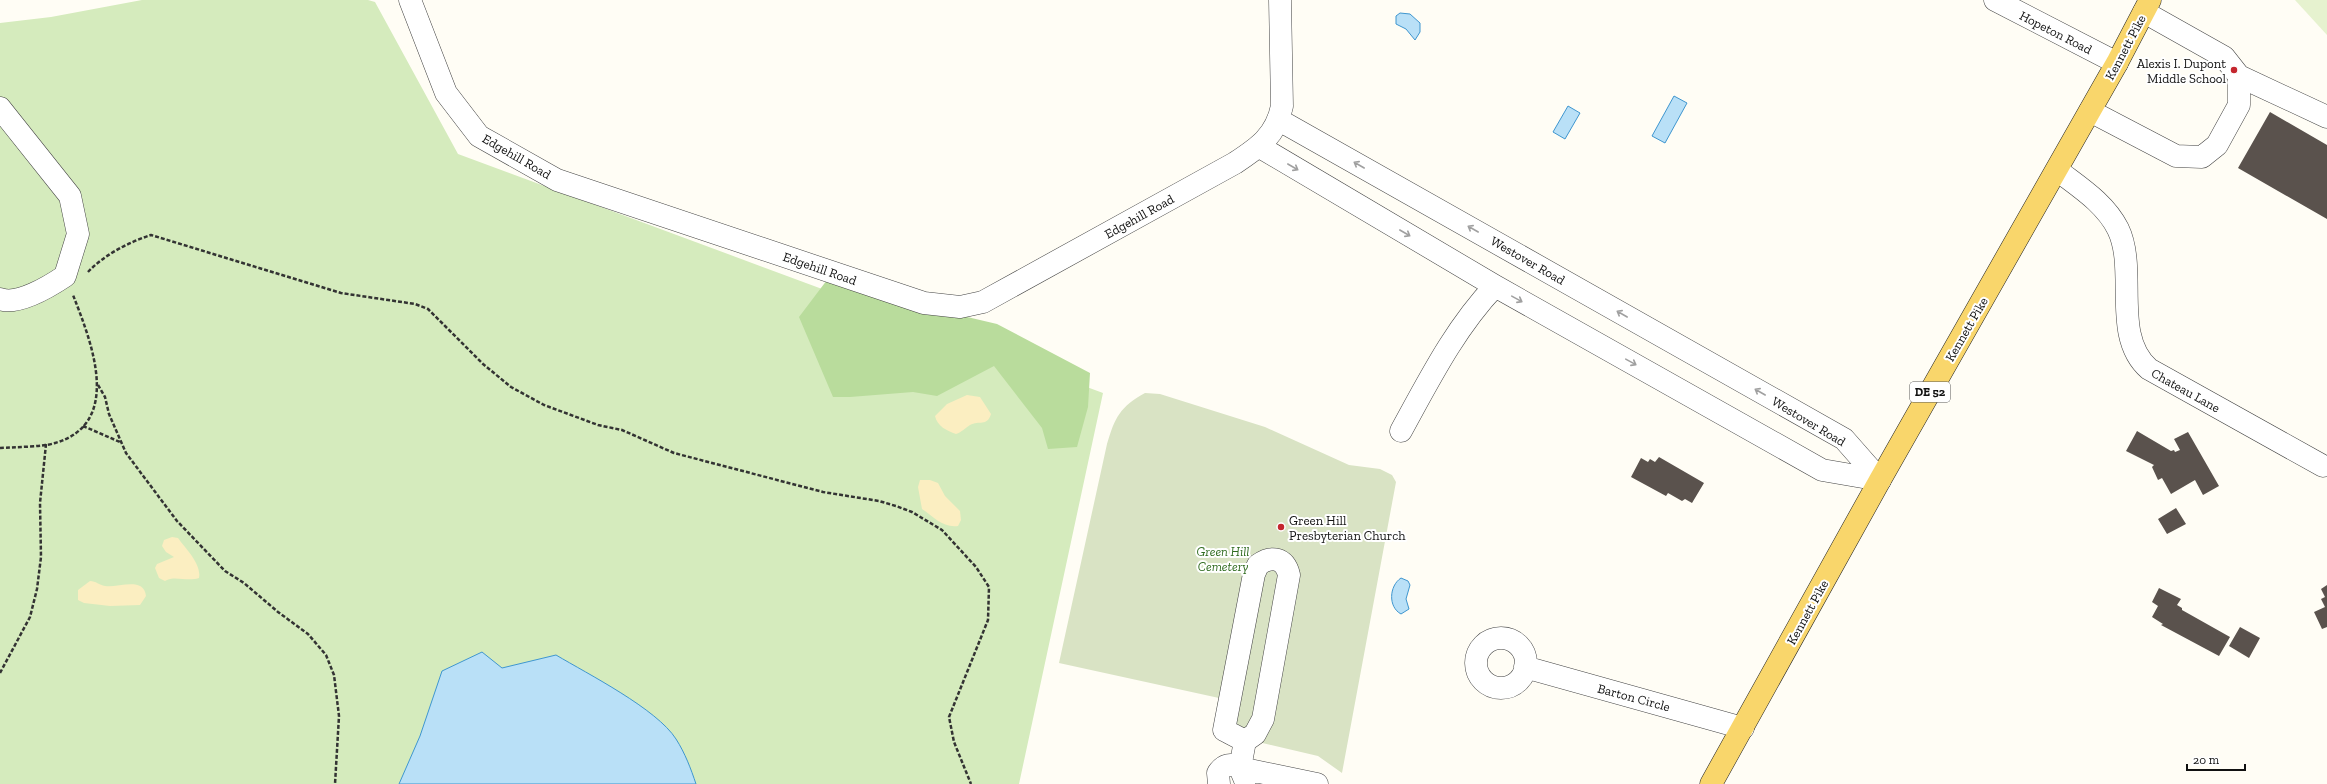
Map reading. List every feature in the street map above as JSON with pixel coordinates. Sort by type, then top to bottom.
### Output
[{"type":"main road","name":"Kennett Pike","points":[[1713,783],[1880,480],[2090,111],[2147,6]]},
{"type":"street","name":"Edgehill Road","points":[[410,0],[446,93],[479,136],[557,180],[924,303],[960,307],[983,302],[1234,163],[1260,147],[1279,120]]},
{"type":"street","points":[[1279,120],[1282,106],[1280,0]]},
{"type":"street","name":"Hopeton Road","points":[[1995,0],[2117,63]]},
{"type":"street","points":[[2147,6],[2224,57],[2239,76],[2327,117]]},
{"type":"street","points":[[2090,111],[2176,156],[2202,157],[2217,145],[2239,104],[2239,76]]},
{"type":"street","points":[[0,108],[70,196],[78,234],[74,277],[39,292],[6,301],[0,299]]},
{"type":"street","name":"Westover Road","points":[[1279,120],[1844,440],[1880,480]]},
{"type":"street","points":[[1260,147],[1495,286],[1822,470],[1880,480]]},
{"type":"street","name":"Chateau Lane","points":[[2056,170],[2103,206],[2117,227],[2124,255],[2130,339],[2140,361],[2149,369],[2323,466]]},
{"type":"street","points":[[1401,431],[1443,354],[1476,306],[1495,286]]},
{"type":"street","points":[[1272,558],[1282,561],[1287,567],[1289,575],[1263,719],[1255,734],[1245,741],[1224,730],[1254,574],[1258,565],[1272,558]]},
{"type":"street","name":"Barton Circle","points":[[1525,667],[1743,728]]},
{"type":"street","points":[[1242,776],[1245,741]]},
{"type":"street","points":[[1219,784],[1218,773],[1222,768],[1234,765],[1242,776],[1317,784]]},
{"type":"path","points":[[0,448],[54,444],[76,434],[90,418],[98,394],[98,385],[92,349],[74,277],[138,239],[151,235],[341,293],[415,304],[428,309],[482,364],[511,387],[544,405],[598,425],[622,430],[674,453],[823,492],[879,501],[896,506],[923,518],[942,530],[960,549],[989,587],[988,620],[949,717],[954,742],[971,784]]},
{"type":"path","points":[[98,385],[105,397],[109,414],[121,442],[145,479],[177,521],[201,548],[225,571],[244,583],[278,612],[308,634],[326,655],[334,675],[339,716],[335,784]]},
{"type":"path","points":[[83,426],[121,442]]},
{"type":"path","points":[[0,673],[34,606],[41,557],[40,503],[46,444]]},
{"type":"green space","points":[[142,0],[368,0],[375,2],[458,154],[1103,393],[1019,784],[0,784],[0,23],[51,17]]},
{"type":"green space","points":[[2295,0],[2327,0],[2327,35]]},
{"type":"green space","points":[[827,280],[895,300],[997,324],[1090,373],[1088,407],[1077,447],[1048,449],[1042,428],[994,366],[937,396],[913,392],[833,397],[799,317]]},
{"type":"green space","name":"Green Hill Cemetery","points":[[1145,393],[1160,394],[1265,427],[1349,465],[1380,469],[1392,475],[1396,482],[1342,773],[1318,756],[1258,742],[1219,711],[1217,705],[1219,698],[1059,663],[1107,444],[1116,420],[1124,408]]},
{"type":"sand","points":[[967,395],[980,397],[991,414],[989,418],[985,422],[970,425],[956,434],[943,428],[936,420],[935,416],[947,404]]},
{"type":"sand","points":[[920,480],[930,480],[938,483],[945,496],[960,511],[961,520],[958,526],[943,524],[922,509],[918,487]]},
{"type":"sand","points":[[172,537],[178,538],[196,562],[199,578],[169,579],[165,581],[159,578],[155,568],[157,564],[174,557],[166,552],[162,546],[164,540]]},
{"type":"sand","points":[[90,581],[105,586],[130,584],[141,586],[146,596],[140,605],[110,606],[84,603],[78,600],[78,590]]},
{"type":"water","points":[[1400,13],[1410,14],[1420,23],[1420,32],[1415,40],[1406,29],[1396,24],[1396,16]]},
{"type":"water","points":[[1674,96],[1687,103],[1665,143],[1652,136]]},
{"type":"water","points":[[1568,106],[1580,113],[1565,139],[1553,132]]},
{"type":"water","points":[[1401,578],[1408,581],[1410,585],[1406,599],[1409,609],[1401,614],[1394,607],[1392,602],[1392,591],[1394,586]]},
{"type":"water","points":[[482,652],[502,668],[556,655],[621,693],[654,716],[667,728],[676,739],[682,750],[696,784],[399,784],[420,736],[442,671]]},
{"type":"building","points":[[2270,112],[2327,145],[2327,219],[2238,168]]},
{"type":"building","points":[[2137,431],[2171,451],[2174,450],[2175,452],[2180,450],[2174,439],[2188,432],[2219,486],[2203,495],[2195,480],[2171,494],[2162,478],[2158,480],[2152,467],[2154,465],[2126,451]]},
{"type":"building","points":[[1659,457],[1704,483],[1692,503],[1685,499],[1682,501],[1668,493],[1666,496],[1631,477],[1641,458],[1648,462],[1650,459],[1655,462]]},
{"type":"building","points":[[2176,508],[2186,524],[2167,534],[2158,519]]},
{"type":"building","points":[[2327,585],[2327,627],[2322,629],[2314,612],[2325,607],[2321,599],[2325,597],[2321,589]]},
{"type":"building","points":[[2159,588],[2181,599],[2177,605],[2182,608],[2182,610],[2230,637],[2219,656],[2161,625],[2163,624],[2152,617],[2158,606],[2152,602]]},
{"type":"building","points":[[2240,627],[2260,638],[2249,658],[2229,646]]},
{"type":"place","name":"Alexis I. Dupont Middle School","points":[[2234,70]]},
{"type":"place","name":"Green Hill Presbyterian Church","points":[[1281,527]]}]
